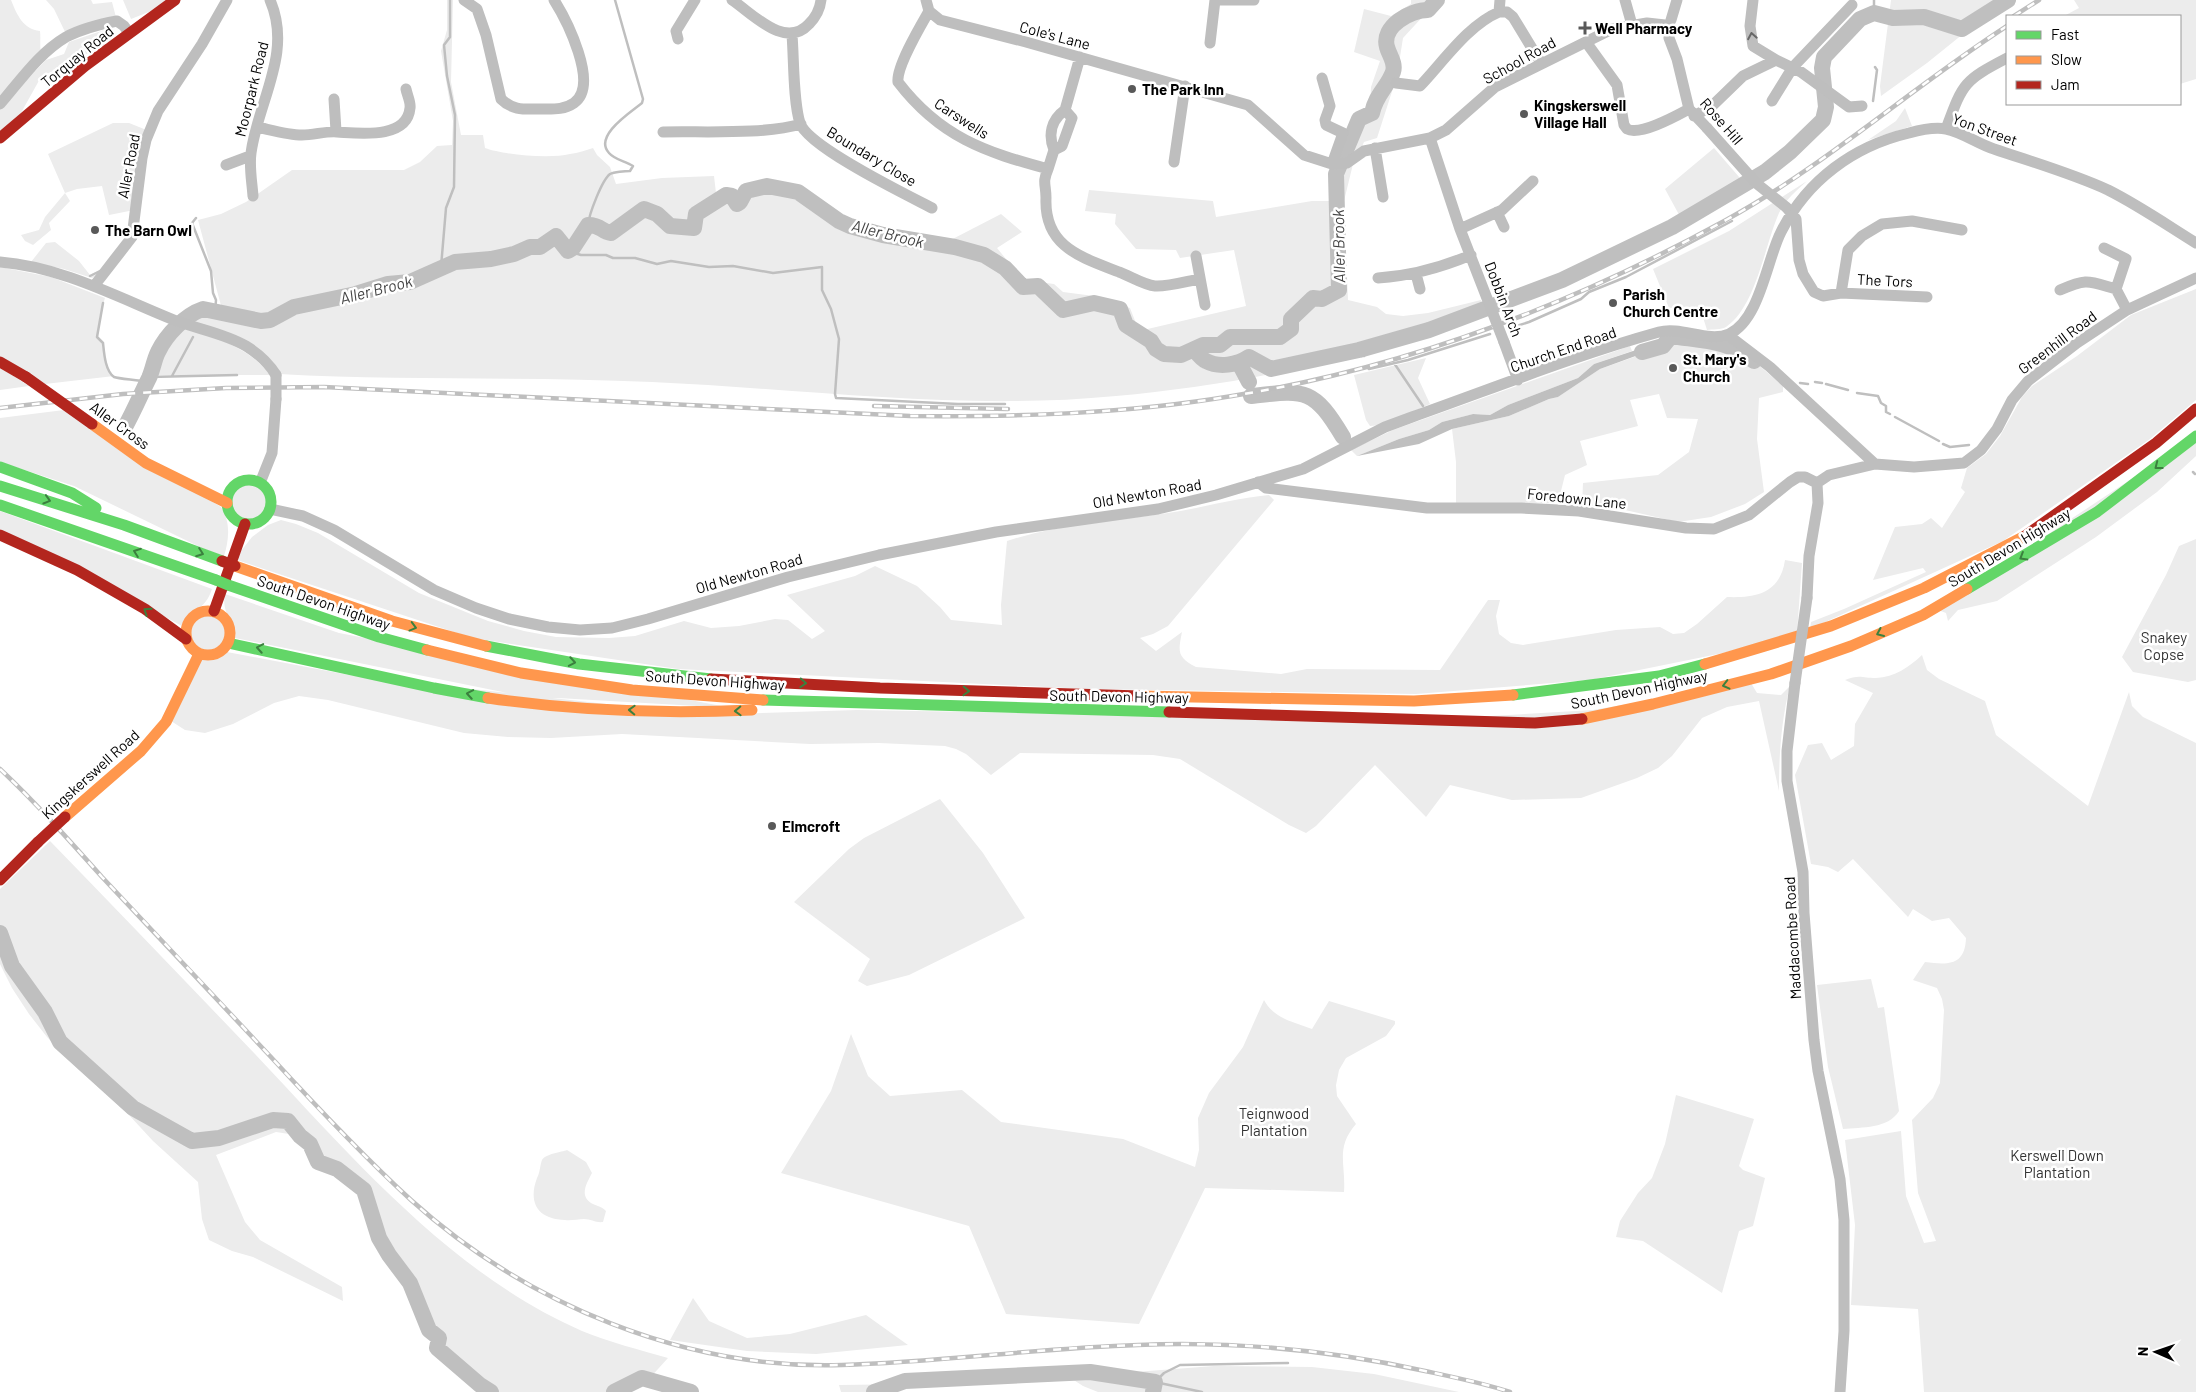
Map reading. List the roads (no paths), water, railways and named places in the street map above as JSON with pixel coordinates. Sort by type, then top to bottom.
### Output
[{"type":"main road","name":"Torquay Road","points":[[0,138],[129,33],[175,0]]},
{"type":"main road","name":"Aller Cross","points":[[0,362],[26,377],[146,463],[228,503],[232,515],[245,524]]},
{"type":"main road","name":"South Devon Highway","points":[[0,486],[124,525],[392,621],[471,643],[579,664],[701,678],[880,688],[1123,696],[1414,701],[1503,696],[1659,676],[1730,658],[1831,626],[1924,588],[2026,535],[2156,443],[2196,409]]},
{"type":"main road","name":"South Devon Highway","points":[[0,505],[65,526],[379,637],[521,673],[632,690],[765,700],[1353,716],[1535,723],[1583,719],[1653,704],[1771,674],[1851,646],[1923,615],[2097,512],[2196,436]]},
{"type":"main road","points":[[0,466],[72,492],[124,525]]},
{"type":"main road","points":[[214,612],[245,524],[262,520],[270,509],[271,497],[260,483],[246,480],[232,489],[228,503]]},
{"type":"main road","points":[[0,535],[85,575],[145,609],[186,639]]},
{"type":"main road","points":[[205,611],[214,612],[228,623],[230,636],[228,643],[220,652],[214,655],[199,654],[189,646],[186,639],[187,624],[192,618],[205,611]]},
{"type":"main road","points":[[228,643],[286,653],[428,686],[502,700],[614,710],[680,712],[741,711],[874,703]]},
{"type":"main road","name":"Kingskerswell Road","points":[[1,879],[64,817],[141,751],[166,722],[199,654]]},
{"type":"street","name":"Aller Road","points":[[94,286],[132,237],[142,158],[146,140],[158,111],[202,44],[227,0]]},
{"type":"street","points":[[271,2],[283,0]]},
{"type":"street","points":[[464,0],[477,9],[486,35],[501,99],[509,107],[521,110],[559,110],[575,103],[581,96],[584,70],[565,18],[554,0]]},
{"type":"street","points":[[678,39],[676,31],[695,0]]},
{"type":"street","points":[[732,0],[777,32],[792,34],[806,27],[814,18],[821,0]]},
{"type":"street","points":[[1210,43],[1216,0],[1254,0]]},
{"type":"street","points":[[1625,0],[1632,25]]},
{"type":"street","points":[[1668,24],[1678,0]]},
{"type":"street","points":[[1753,0],[1750,26],[1754,46],[1776,60],[1793,67],[1849,107],[1862,106]]},
{"type":"street","name":"Moorpark Road","points":[[253,196],[250,156],[256,127],[277,57],[279,36],[271,2]]},
{"type":"street","name":"Cole's Lane","points":[[928,6],[940,20],[1186,86]]},
{"type":"street","name":"Carswells","points":[[928,6],[902,63],[898,78],[904,89],[928,116],[971,144],[995,154],[1048,169]]},
{"type":"street","points":[[1396,83],[1420,86],[1458,44],[1500,6],[1513,17],[1541,63]]},
{"type":"street","points":[[1772,101],[1793,67],[1852,6]]},
{"type":"street","points":[[0,104],[36,62],[67,36],[100,24],[118,21],[129,33]]},
{"type":"street","name":"School Road","points":[[1338,163],[1364,150],[1430,138],[1446,130],[1495,87],[1612,30],[1632,25],[1668,24]]},
{"type":"street","name":"Rose Hill","points":[[1668,24],[1669,38],[1692,112],[1756,183],[1788,209]]},
{"type":"street","points":[[663,132],[755,130],[789,128],[801,124],[792,34]]},
{"type":"street","points":[[1586,42],[1617,85],[1624,125],[1627,130],[1636,132],[1712,106],[1743,76],[1776,60]]},
{"type":"street","points":[[1080,57],[1065,110],[1072,118],[1062,146],[1054,150],[1043,181],[1046,194],[1045,214],[1050,228],[1064,246],[1079,256],[1155,286],[1200,279]]},
{"type":"street","points":[[1946,129],[1959,94],[1968,82],[1976,74],[2006,59]]},
{"type":"street","points":[[1174,162],[1186,86],[1248,104],[1304,155],[1338,163],[1343,132],[1326,125],[1325,120],[1330,106],[1322,78]]},
{"type":"street","points":[[256,127],[301,135],[336,131],[355,134],[396,128],[407,118],[410,107],[406,89]]},
{"type":"street","points":[[334,99],[336,131]]},
{"type":"street","name":"Boundary Close","points":[[801,124],[812,138],[860,169],[932,208]]},
{"type":"street","name":"Yon Street","points":[[1728,334],[1741,324],[1750,311],[1788,209],[1832,169],[1869,146],[1893,137],[1922,130],[1946,129],[1991,148],[2063,171],[2109,191],[2196,243]]},
{"type":"street","name":"Dobbin Arch","points":[[1430,138],[1460,229],[1518,380]]},
{"type":"street","points":[[1374,148],[1383,197]]},
{"type":"street","name":"Moorpark Road","points":[[226,165],[250,156]]},
{"type":"street","points":[[1460,229],[1502,210],[1533,181]]},
{"type":"street","name":"The Tors","points":[[1788,209],[1796,219],[1802,274],[1814,292],[1823,296],[1841,293],[1927,297]]},
{"type":"street","points":[[1497,212],[1504,227]]},
{"type":"street","name":"The Tors","points":[[1841,293],[1848,250],[1862,236],[1882,224],[1912,221],[1962,230]]},
{"type":"street","points":[[2104,248],[2126,259],[2116,289],[2127,310]]},
{"type":"street","points":[[1378,278],[1416,274],[1443,267],[1471,255]]},
{"type":"street","points":[[1196,256],[1205,304]]},
{"type":"street","points":[[0,262],[21,264],[64,274],[175,320],[237,341],[263,358],[276,374],[276,399],[272,453],[260,483]]},
{"type":"street","points":[[1416,274],[1420,289]]},
{"type":"street","name":"Greenhill Road","points":[[1875,464],[1914,467],[1964,463],[1981,450],[1997,429],[2012,400],[2028,381],[2077,343],[2127,310],[2196,278]]},
{"type":"street","points":[[2060,290],[2078,282],[2088,281],[2116,289]]},
{"type":"street","name":"Church End Road","points":[[1258,482],[1303,469],[1385,427],[1663,331],[1714,336],[1728,334]]},
{"type":"street","points":[[1728,334],[1770,367],[1875,464]]},
{"type":"street","points":[[1817,483],[1829,475],[1875,464]]},
{"type":"street","name":"Foredown Lane","points":[[1258,482],[1266,488],[1427,508],[1522,508],[1579,511],[1686,528],[1714,529],[1749,514],[1798,477],[1805,477],[1817,483]]},
{"type":"street","name":"Old Newton Road","points":[[270,509],[303,516],[334,530],[434,590],[476,608],[509,619],[580,630],[612,628],[639,622],[779,579],[878,555],[996,532],[1158,508],[1216,495],[1258,482]]},
{"type":"street","name":"Maddacombe Road","points":[[1817,483],[1818,497],[1809,556],[1807,598],[1787,751],[1787,781],[1803,872],[1804,922],[1818,1071],[1840,1179],[1844,1220],[1844,1322],[1840,1392]]},
{"type":"waterway","points":[[441,267],[446,208],[454,187],[455,115],[447,76],[444,45],[450,37],[450,0]]},
{"type":"waterway","points":[[588,225],[596,198],[607,177],[612,173],[630,171],[633,166],[609,153],[605,146],[606,139],[615,125],[642,103],[643,99],[615,0]]},
{"type":"waterway","name":"Aller Brook","points":[[125,427],[149,378],[161,346],[183,321],[203,309],[261,321],[270,320],[294,307],[356,294],[388,284],[410,282],[455,262],[491,259],[514,254],[530,247],[540,247],[556,236],[568,251],[573,248],[588,225],[596,226],[611,233],[644,209],[657,214],[670,226],[694,228],[696,214],[726,195],[732,196],[737,204],[746,191],[767,186],[798,192],[839,221],[850,226],[883,235],[955,247],[984,255],[1005,268],[1023,287],[1038,286],[1063,310],[1094,303],[1120,309],[1126,325],[1151,341],[1156,349],[1164,354],[1181,355],[1203,345],[1220,345],[1230,337],[1280,337],[1291,329],[1291,319],[1313,298],[1322,299],[1339,290],[1336,174],[1359,119],[1372,113],[1376,101],[1393,72],[1393,62],[1387,47],[1386,39],[1388,32],[1406,16],[1428,10],[1437,0]]},
{"type":"waterway","points":[[1874,0],[1874,13]]},
{"type":"waterway","points":[[1194,349],[1202,359],[1211,363],[1228,365],[1249,357],[1271,369],[1359,350],[1429,330],[1562,280],[1672,227],[1765,172],[1790,152],[1823,120],[1826,107],[1822,68],[1824,57],[1860,19],[1874,13],[1893,18],[1924,17],[1962,29],[2008,0]]},
{"type":"waterway","points":[[1873,101],[1877,70],[1875,67]]},
{"type":"waterway","points":[[196,218],[192,223],[211,271],[213,293],[216,300],[215,312]]},
{"type":"waterway","points":[[1510,328],[1529,322],[1581,299],[1589,292],[1626,277],[1732,221]]},
{"type":"waterway","points":[[568,251],[581,255],[635,258],[657,264],[671,261],[709,267],[733,266],[773,273],[822,267],[822,290],[831,309],[839,339],[836,398],[958,404],[1005,404]]},
{"type":"waterway","points":[[90,276],[100,271]]},
{"type":"waterway","points":[[103,303],[97,337],[103,343],[106,361],[111,374],[114,377],[146,382]]},
{"type":"waterway","points":[[1367,367],[1369,369],[1408,360],[1490,334]]},
{"type":"waterway","points":[[1642,352],[1663,346],[1671,336],[1725,345],[1754,361]]},
{"type":"waterway","points":[[172,376],[193,337]]},
{"type":"waterway","points":[[1362,349],[1364,356]]},
{"type":"waterway","points":[[1239,363],[1249,382]]},
{"type":"waterway","points":[[1394,363],[1423,406]]},
{"type":"waterway","points":[[149,377],[237,375]]},
{"type":"waterway","points":[[1815,382],[1822,383]]},
{"type":"waterway","points":[[1800,383],[1808,384]]},
{"type":"waterway","points":[[1826,384],[1848,390]]},
{"type":"waterway","points":[[1251,396],[1296,393],[1315,400],[1324,409],[1343,437]]},
{"type":"waterway","points":[[1857,393],[1878,396],[1881,403],[1886,406],[1886,412],[1890,414]]},
{"type":"waterway","points":[[1895,417],[1939,441]]},
{"type":"waterway","points":[[1943,444],[1950,447],[1969,445]]},
{"type":"waterway","points":[[0,933],[12,966],[45,1012],[60,1042],[133,1108],[192,1141],[219,1138],[273,1120],[288,1121],[300,1136],[310,1144],[318,1162],[337,1169],[364,1190],[379,1238],[410,1283],[429,1330],[439,1338],[437,1348],[480,1385],[491,1392]]},
{"type":"waterway","points":[[1155,1382],[1164,1373],[1180,1365],[1288,1363]]},
{"type":"waterway","points":[[874,1392],[905,1381],[1090,1372],[1155,1382],[1153,1392]]},
{"type":"waterway","points":[[614,1392],[642,1378],[691,1392]]},
{"type":"waterway","points":[[1155,1382],[1202,1392]]},
{"type":"railway","points":[[2016,15],[2039,0]]},
{"type":"railway","points":[[0,408],[123,394],[226,388],[324,387],[910,416],[991,416],[1112,411],[1152,407],[1232,396],[1297,384],[1424,350],[1486,329],[1609,279],[1668,251],[1726,220],[1799,175],[2006,27]]},
{"type":"railway","points":[[874,406],[1008,409]]},
{"type":"railway","points":[[0,769],[52,822],[321,1111],[411,1200],[456,1237],[505,1270],[557,1299],[611,1323],[667,1342],[725,1356],[783,1364],[842,1365],[1101,1347],[1211,1344],[1318,1352],[1457,1378],[1510,1392]]},
{"type":"place","name":"Well Pharmacy","points":[[1585,28]]},
{"type":"place","name":"The Park Inn","points":[[1132,89]]},
{"type":"place","name":"Kingskerswell Village Hall","points":[[1524,114]]},
{"type":"place","name":"The Barn Owl","points":[[95,230]]},
{"type":"place","name":"Parish Church Centre","points":[[1613,303]]},
{"type":"place","name":"St. Mary's Church","points":[[1673,368]]},
{"type":"place","name":"Elmcroft","points":[[772,826]]},
{"type":"park label","name":"Snakey Copse","points":[[2164,646]]},
{"type":"park label","name":"Teignwood Plantation","points":[[1274,1122]]},
{"type":"park label","name":"Kerswell Down Plantation","points":[[2057,1164]]}]
